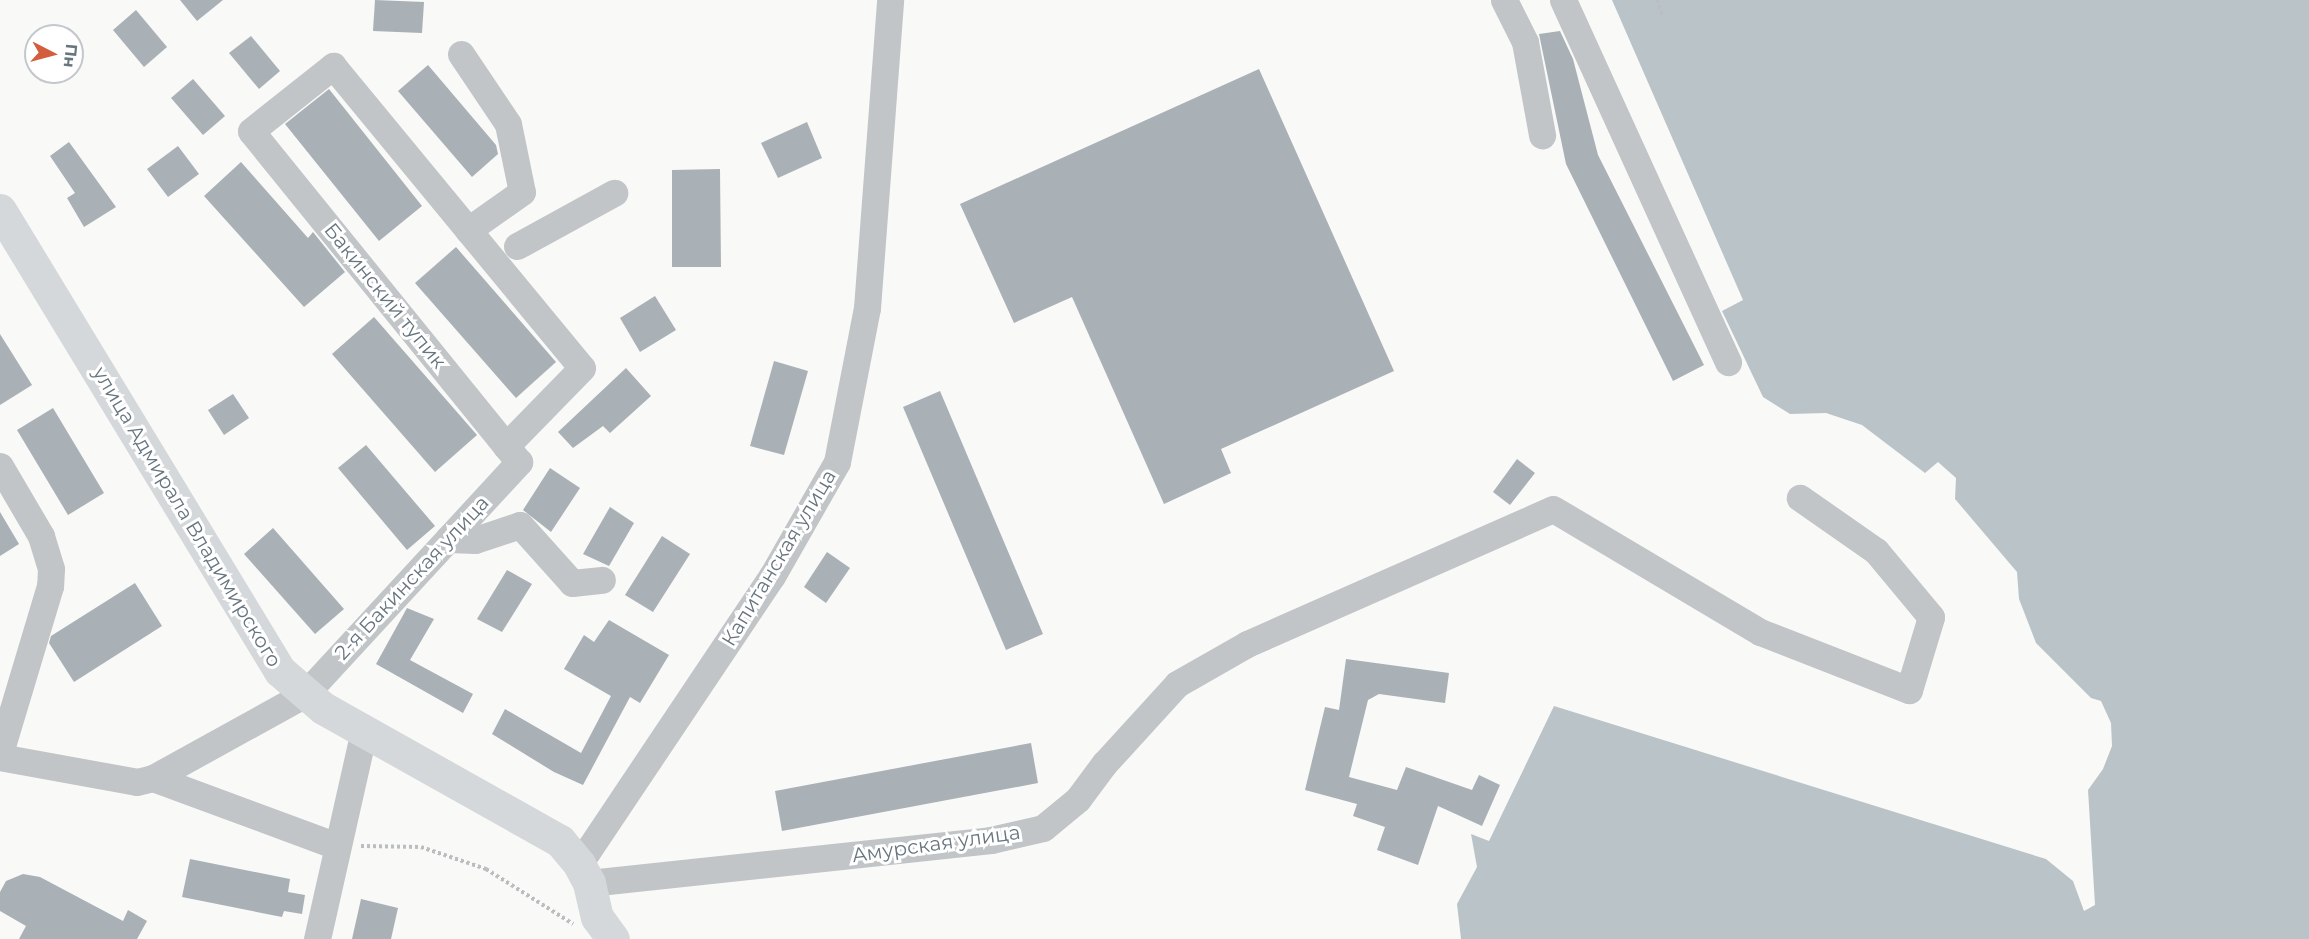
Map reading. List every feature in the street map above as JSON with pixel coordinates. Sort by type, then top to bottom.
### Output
[{"type":"main road","name":"улица Адмирала Владимирского","points":[[0,210],[280,671],[305,694],[364,731],[560,841],[584,874]]},
{"type":"main road","points":[[584,874],[605,928]]},
{"type":"street","name":"Капитанская улица","points":[[584,874],[772,576],[837,462],[867,308],[890,0]]},
{"type":"street","points":[[1504,0],[1525,42],[1542,135]]},
{"type":"street","points":[[1563,0],[1728,362]]},
{"type":"street","points":[[461,54],[508,124],[522,192],[513,285]]},
{"type":"street","name":"Бакинский тупик","points":[[468,230],[333,66],[251,131],[513,454]]},
{"type":"street","points":[[513,285],[468,230],[522,192]]},
{"type":"street","points":[[517,246],[614,193]]},
{"type":"street","name":"2-я Бакинская улица","points":[[153,778],[305,694],[448,539],[582,368],[513,285]]},
{"type":"street","points":[[0,466],[41,536],[51,569],[50,586],[0,755],[120,780],[153,778],[337,846]]},
{"type":"street","name":"Амурская улица","points":[[584,874],[992,840],[1043,828],[1078,799],[1104,764],[1177,684],[1247,644],[1553,509],[1760,632],[1909,690],[1930,617],[1876,551],[1800,498]]},
{"type":"street","points":[[448,539],[475,540],[520,525],[572,584],[602,580]]},
{"type":"street","points":[[317,939],[364,731]]},
{"type":"path","points":[[1656,0],[1662,15]]},
{"type":"path","points":[[337,846],[421,847],[486,869],[570,923],[605,928]]},
{"type":"shaded area","points":[[1612,0],[2309,0],[2309,939],[1461,939],[1457,904],[1477,867],[1471,834],[1489,841],[1554,706],[2046,859],[2073,881],[2084,911],[2095,905],[2088,790],[2103,769],[2112,746],[2111,723],[2101,701],[2091,698],[2036,643],[2019,599],[2017,572],[1955,499],[1956,478],[1938,462],[1925,473],[1862,425],[1826,413],[1790,414],[1763,397],[1722,311],[1743,300]]},
{"type":"building","points":[[180,0],[223,0],[197,21]]},
{"type":"building","points":[[375,0],[424,2],[422,33],[373,31]]},
{"type":"building","points":[[136,10],[167,47],[144,67],[113,30]]},
{"type":"building","points":[[1560,31],[1573,59],[1598,155],[1704,365],[1673,381],[1566,164],[1539,34]]},
{"type":"building","points":[[251,36],[280,71],[259,89],[229,53]]},
{"type":"building","points":[[428,65],[496,145],[498,154],[472,177],[398,91]]},
{"type":"building","points":[[1259,69],[1394,371],[1221,449],[1231,473],[1164,504],[1072,297],[1014,323],[960,204]]},
{"type":"building","points":[[193,79],[225,116],[203,135],[171,98]]},
{"type":"building","points":[[329,89],[422,206],[379,241],[285,124]]},
{"type":"building","points":[[807,122],[822,158],[778,178],[761,143]]},
{"type":"building","points":[[69,142],[116,207],[84,227],[67,198],[75,193],[50,156]]},
{"type":"building","points":[[178,146],[199,174],[168,197],[147,169]]},
{"type":"building","points":[[241,162],[308,238],[313,232],[345,272],[304,307],[204,196]]},
{"type":"building","points":[[720,169],[721,267],[672,267],[672,170]]},
{"type":"building","points":[[456,247],[556,362],[516,398],[415,283]]},
{"type":"building","points":[[655,296],[676,330],[640,352],[620,318]]},
{"type":"building","points":[[374,317],[477,435],[435,472],[332,354]]},
{"type":"building","points":[[0,334],[32,385],[0,405]]},
{"type":"building","points":[[774,361],[808,371],[784,455],[750,446]]},
{"type":"building","points":[[626,368],[651,396],[610,433],[603,426],[573,448],[558,432]]},
{"type":"building","points":[[940,391],[1043,634],[1006,650],[903,407]]},
{"type":"building","points":[[233,394],[249,418],[224,435],[208,410]]},
{"type":"building","points":[[53,408],[104,493],[68,515],[17,430]]},
{"type":"building","points":[[366,445],[435,526],[407,550],[338,468]]},
{"type":"building","points":[[1517,459],[1535,473],[1510,505],[1493,492]]},
{"type":"building","points":[[550,468],[580,488],[551,532],[523,510]]},
{"type":"building","points":[[610,507],[634,523],[609,566],[583,554]]},
{"type":"building","points":[[0,512],[19,544],[0,556]]},
{"type":"building","points":[[273,528],[344,609],[315,634],[244,554]]},
{"type":"building","points":[[662,536],[690,554],[653,612],[625,595]]},
{"type":"building","points":[[827,552],[850,568],[826,603],[804,587]]},
{"type":"building","points":[[507,570],[532,584],[502,632],[477,619]]},
{"type":"building","points":[[135,583],[162,626],[74,682],[49,643],[51,636]]},
{"type":"building","points":[[407,608],[434,619],[410,660],[473,694],[463,713],[376,664]]},
{"type":"building","points":[[609,620],[669,655],[640,703],[630,697],[583,785],[554,772],[492,734],[505,709],[581,753],[611,696],[564,669],[584,635],[594,642]]},
{"type":"building","points":[[1346,659],[1449,673],[1445,703],[1379,694],[1368,700],[1349,777],[1397,790],[1406,767],[1472,790],[1479,775],[1500,785],[1482,826],[1438,806],[1418,865],[1377,850],[1385,827],[1353,816],[1357,804],[1305,790],[1325,707],[1339,710]]},
{"type":"building","points":[[1031,743],[1038,783],[782,831],[775,791]]},
{"type":"building","points":[[190,859],[290,879],[288,892],[305,895],[302,914],[284,911],[282,917],[182,897]]},
{"type":"building","points":[[23,874],[40,877],[123,921],[128,910],[147,921],[137,939],[19,939],[26,926],[0,911],[0,892],[6,881]]},
{"type":"building","points":[[361,899],[398,908],[391,939],[352,939]]}]
